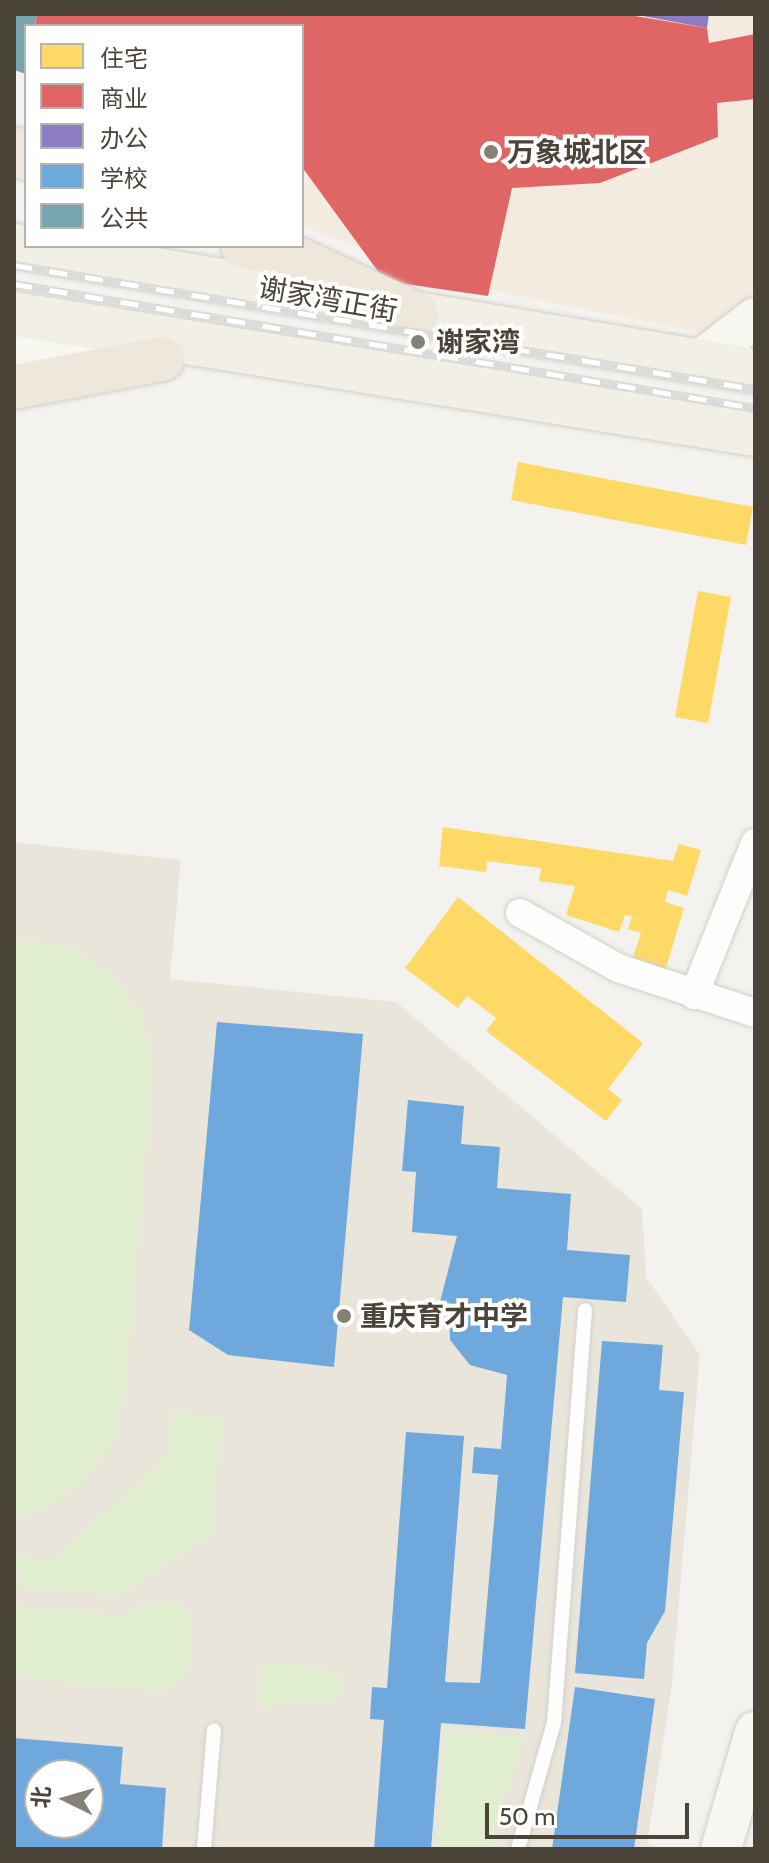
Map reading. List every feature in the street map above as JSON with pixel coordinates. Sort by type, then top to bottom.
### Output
[{"type":"highway","points":[[254,248],[286,254],[416,314]]},
{"type":"highway","points":[[14,387],[162,359]]},
{"type":"main road","name":"谢家湾正街","points":[[34,248],[73,252],[181,275],[755,371]]},
{"type":"main road","points":[[14,314],[755,434]]},
{"type":"street","points":[[699,361],[755,318]]},
{"type":"street","points":[[14,355],[162,359],[266,357]]},
{"type":"street","points":[[694,995],[755,843]]},
{"type":"street","points":[[520,913],[618,968],[755,1013]]},
{"type":"street","points":[[721,1849],[755,1732]]},
{"type":"lane","points":[[518,1849],[554,1723],[585,1310]]},
{"type":"lane","points":[[204,1849],[214,1730]]},
{"type":"shaded area","name":"万象城北区","points":[[34,14],[755,14],[755,343],[458,284],[304,227],[304,24],[32,24]]},
{"type":"shaded area","name":"重庆育才中学","points":[[14,842],[181,860],[170,979],[396,1002],[642,1209],[646,1277],[700,1355],[672,1684],[647,1844],[662,1849],[14,1849]]},
{"type":"green space","points":[[30,940],[78,950],[117,981],[142,1016],[153,1066],[126,1389],[112,1444],[82,1483],[37,1513],[14,1517],[14,942]]},
{"type":"green space","points":[[172,1412],[222,1416],[212,1533],[121,1596],[21,1588],[14,1556],[53,1560],[167,1458]]},
{"type":"green space","points":[[145,1602],[179,1603],[193,1620],[190,1668],[166,1692],[14,1677],[14,1605],[124,1616]]},
{"type":"green space","points":[[261,1662],[342,1671],[340,1698],[258,1708]]},
{"type":"green space","points":[[446,1731],[525,1736],[488,1849],[436,1849]]},
{"type":"building: 住宅","points":[[518,462],[753,507],[746,545],[511,500]]},
{"type":"building: 住宅","points":[[698,591],[731,597],[708,723],[675,717]]},
{"type":"building: 住宅","points":[[443,827],[673,861],[679,844],[701,850],[687,896],[668,890],[665,902],[684,908],[665,971],[632,960],[641,933],[628,929],[632,916],[625,915],[619,932],[566,915],[575,886],[539,881],[541,868],[487,861],[486,872],[439,866]]},
{"type":"building: 住宅","points":[[458,897],[643,1043],[608,1089],[622,1100],[606,1121],[486,1031],[496,1018],[467,996],[458,1008],[405,968]]},
{"type":"building: 商业","name":"万象城北区","points":[[37,14],[623,14],[707,28],[709,43],[755,34],[755,99],[717,103],[718,137],[600,183],[512,188],[488,296],[385,281],[304,170],[304,24],[35,24]]},
{"type":"building: 办公","points":[[632,14],[709,14],[707,28]]},
{"type":"building: 学校","points":[[217,1022],[363,1034],[334,1367],[228,1355],[189,1330]]},
{"type":"building: 学校","points":[[408,1100],[464,1106],[461,1144],[500,1147],[497,1188],[571,1194],[567,1250],[630,1255],[626,1302],[563,1297],[525,1729],[441,1723],[431,1849],[374,1849],[384,1720],[370,1719],[372,1687],[387,1688],[406,1432],[464,1436],[445,1682],[480,1683],[498,1475],[472,1473],[474,1447],[501,1449],[507,1375],[470,1365],[450,1340],[449,1303],[440,1302],[457,1236],[412,1232],[416,1172],[402,1171]]},
{"type":"building: 学校","points":[[602,1341],[663,1345],[659,1390],[684,1392],[665,1611],[647,1643],[644,1679],[575,1673]]},
{"type":"building: 学校","points":[[575,1687],[655,1699],[634,1849],[552,1849]]},
{"type":"building: 学校","points":[[14,1738],[123,1747],[120,1784],[166,1788],[162,1849],[14,1849]]},
{"type":"building: 公共","points":[[14,14],[37,14],[35,24],[24,24],[24,73],[14,70]]},
{"type":"railway","points":[[14,265],[755,389]]},
{"type":"railway","points":[[14,284],[755,408]]},
{"type":"place","name":"万象城北区","points":[[491,152]]},
{"type":"place","name":"谢家湾","points":[[418,342]]},
{"type":"place","name":"重庆育才中学","points":[[344,1316]]}]
